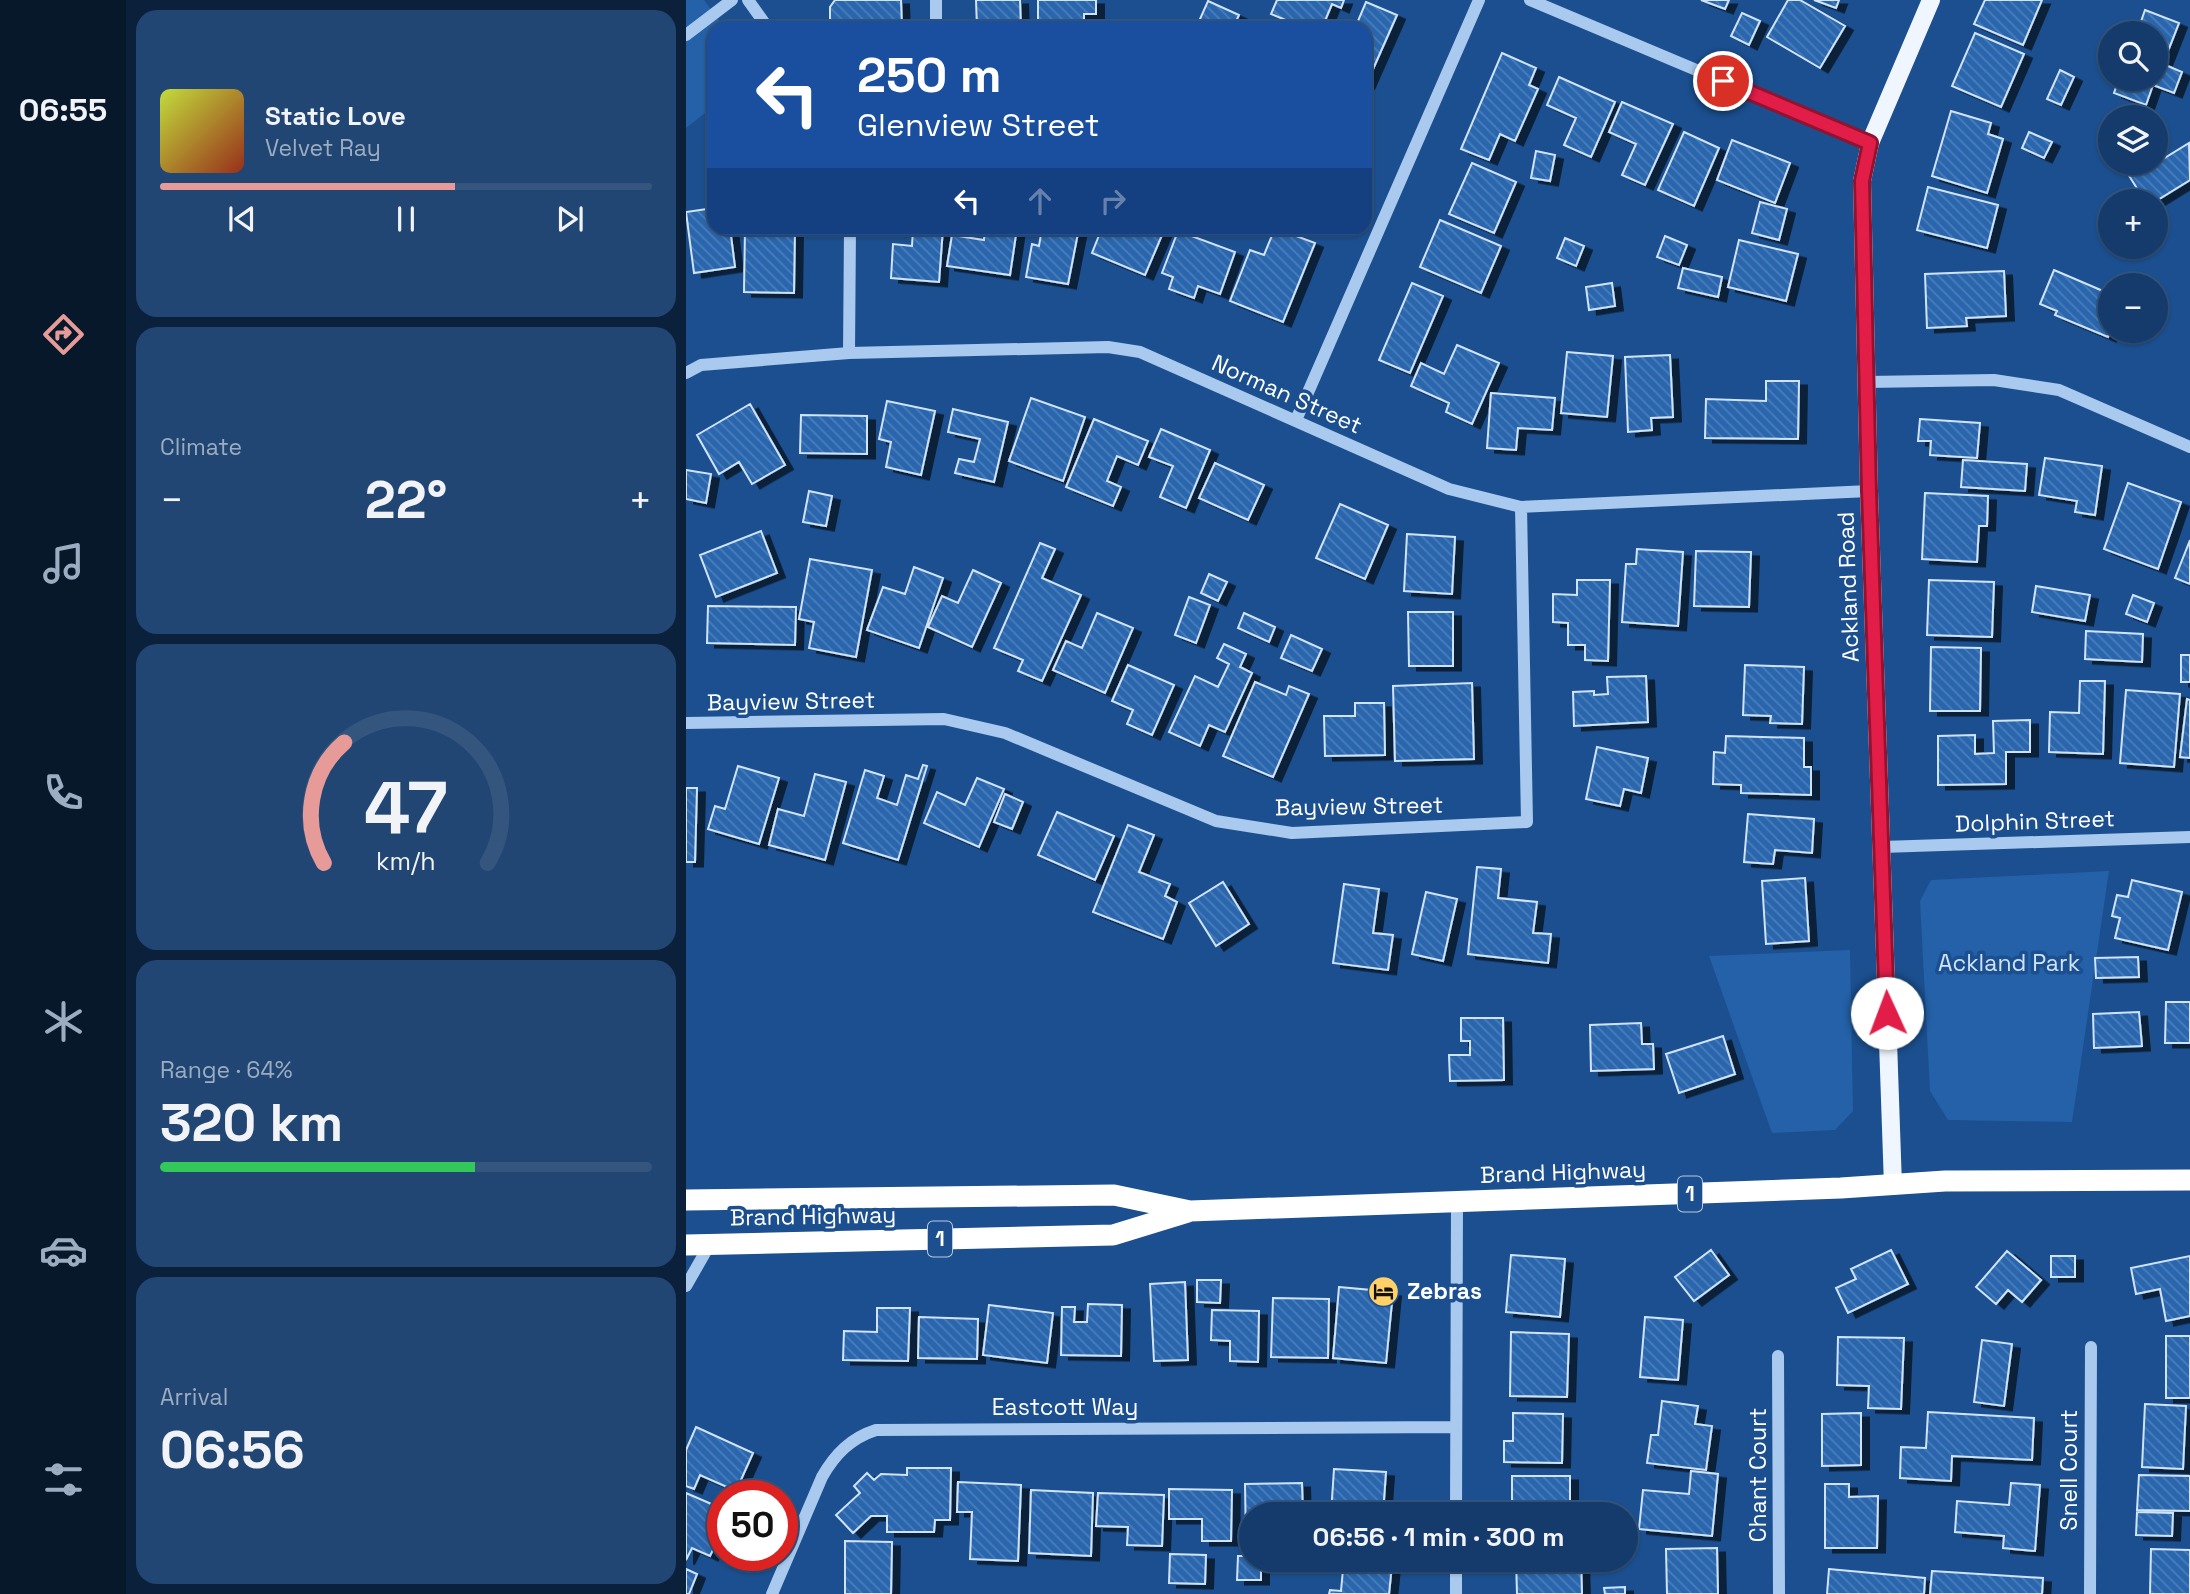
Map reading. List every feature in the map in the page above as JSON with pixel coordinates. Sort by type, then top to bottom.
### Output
[{"type":"highway","name":"Brand Highway","points":[[686,1200],[1114,1195],[1191,1211],[1893,1186],[1945,1181],[2190,1180]]},
{"type":"highway","name":"Brand Highway","points":[[686,1245],[1113,1235],[1191,1211]]},
{"type":"main road","name":"Ackland Road","points":[[1893,1186],[1869,491],[1862,181],[1870,143],[1931,0]]},
{"type":"street","points":[[686,36],[732,0]]},
{"type":"street","points":[[936,0],[936,21]]},
{"type":"street","points":[[1296,421],[1479,0]]},
{"type":"street","points":[[1530,0],[1870,143]]},
{"type":"street","points":[[755,3],[764,21]]},
{"type":"street","points":[[849,354],[850,235]]},
{"type":"street","name":"Norman Street","points":[[686,373],[701,365],[849,354],[1108,348],[1140,352],[1449,489],[1521,507],[1869,491]]},
{"type":"street","points":[[1867,382],[1994,380],[2059,390],[2190,447]]},
{"type":"street","name":"Bayview Street","points":[[686,723],[944,719],[1005,733],[1216,821],[1292,833],[1527,822],[1521,507]]},
{"type":"street","name":"Dolphin Street","points":[[1882,847],[2190,837]]},
{"type":"street","points":[[1456,1502],[1457,1202]]},
{"type":"street","points":[[686,1286],[710,1244]]},
{"type":"street","name":"Snell Court","points":[[2090,1594],[2091,1347]]},
{"type":"street","name":"Chant Court","points":[[1778,1356],[1779,1594]]},
{"type":"street","name":"Eastcott Way","points":[[772,1594],[831,1460],[860,1435],[876,1430],[1455,1427]]},
{"type":"street","points":[[1456,1572],[1456,1594]]},
{"type":"green space","points":[[686,0],[704,0],[720,21],[707,21],[707,112],[686,128]]},
{"type":"green space","name":"Ackland Park","points":[[2109,871],[2072,1122],[1948,1120],[1930,1091],[1920,901],[1931,880]]},
{"type":"green space","points":[[1850,950],[1853,1111],[1835,1130],[1772,1133],[1709,956]]},
{"type":"building","points":[[835,0],[901,0],[902,21],[830,21],[830,7]]},
{"type":"building","points":[[976,0],[1020,0],[1021,21],[977,21]]},
{"type":"building","points":[[1038,0],[1096,0],[1096,14],[1084,14],[1084,21],[1038,21]]},
{"type":"building","points":[[1277,0],[1344,0],[1341,8],[1332,4],[1325,21],[1288,21],[1271,14]]},
{"type":"building","points":[[1701,0],[1729,0],[1725,9]]},
{"type":"building","points":[[1788,0],[1800,0],[1845,26],[1820,68],[1767,37]]},
{"type":"building","points":[[1814,0],[1839,0],[1836,8]]},
{"type":"building","points":[[1985,0],[2042,0],[2023,45],[1974,24]]},
{"type":"building","points":[[1208,1],[1239,15],[1236,21],[1199,21]]},
{"type":"building","points":[[1366,2],[1397,15],[1372,71],[1372,21],[1358,21]]},
{"type":"building","points":[[2145,10],[2179,23],[2168,51],[2168,21],[2141,21]]},
{"type":"building","points":[[1742,13],[1760,21],[1749,45],[1731,36]]},
{"type":"building","points":[[1975,33],[2024,54],[2001,107],[1952,86]]},
{"type":"building","points":[[1502,53],[1536,68],[1529,85],[1538,89],[1515,141],[1500,134],[1489,160],[1461,149]]},
{"type":"building","points":[[2168,66],[2182,72],[2174,93],[2168,91]]},
{"type":"building","points":[[2060,70],[2074,77],[2061,105],[2047,99]]},
{"type":"building","points":[[1559,77],[1615,102],[1591,157],[1564,145],[1576,118],[1547,105]]},
{"type":"building","points":[[2115,91],[2151,91],[2146,105],[2114,93]]},
{"type":"building","points":[[1622,102],[1673,124],[1645,185],[1622,175],[1636,144],[1609,132]]},
{"type":"building","points":[[1951,111],[1991,123],[1988,134],[2003,139],[1987,193],[1932,176]]},
{"type":"building","points":[[1684,132],[1719,148],[1694,206],[1658,190]]},
{"type":"building","points":[[2029,132],[2052,142],[2044,158],[2022,148]]},
{"type":"building","points":[[1732,140],[1790,163],[1775,203],[1717,180]]},
{"type":"building","points":[[2189,143],[2190,180],[2168,194],[2168,189],[2137,189],[2129,175],[2168,175],[2168,156]]},
{"type":"building","points":[[1536,151],[1555,155],[1550,181],[1531,178]]},
{"type":"building","points":[[1472,163],[1516,182],[1494,233],[1449,214]]},
{"type":"building","points":[[1928,187],[1998,205],[1987,248],[1917,230]]},
{"type":"building","points":[[1760,202],[1787,209],[1779,240],[1752,233]]},
{"type":"building","points":[[707,209],[707,235],[731,235],[735,267],[694,273],[686,212]]},
{"type":"building","points":[[1440,220],[1501,246],[1481,293],[1420,267]]},
{"type":"building","points":[[745,235],[795,235],[794,293],[744,292]]},
{"type":"building","points":[[913,235],[942,235],[939,282],[891,278],[893,244],[912,246]]},
{"type":"building","points":[[952,235],[984,240],[984,235],[1016,235],[1010,275],[947,266]]},
{"type":"building","points":[[1041,235],[1078,235],[1068,284],[1026,277],[1032,244],[1039,246]]},
{"type":"building","points":[[1099,235],[1162,235],[1145,275],[1092,253]]},
{"type":"building","points":[[1176,235],[1189,235],[1235,252],[1220,294],[1198,286],[1194,298],[1169,289],[1173,277],[1162,273]]},
{"type":"building","points":[[1272,235],[1294,235],[1315,243],[1283,322],[1230,301],[1250,250],[1264,255]]},
{"type":"building","points":[[1665,236],[1687,245],[1679,265],[1657,257]]},
{"type":"building","points":[[1565,238],[1584,246],[1576,266],[1557,258]]},
{"type":"building","points":[[1739,240],[1798,254],[1786,301],[1728,287]]},
{"type":"building","points":[[1683,268],[1722,277],[1718,297],[1678,288]]},
{"type":"building","points":[[2054,270],[2098,289],[2098,333],[2055,315],[2057,311],[2040,304]]},
{"type":"building","points":[[2004,271],[2006,316],[1966,318],[1967,326],[1927,328],[1925,274]]},
{"type":"building","points":[[1412,283],[1443,296],[1410,373],[1379,360]]},
{"type":"building","points":[[1612,283],[1615,306],[1589,310],[1586,287]]},
{"type":"building","points":[[1457,345],[1499,363],[1472,424],[1446,412],[1449,403],[1411,386],[1421,363],[1444,374]]},
{"type":"building","points":[[1567,352],[1613,356],[1607,417],[1561,413]]},
{"type":"building","points":[[1670,355],[1673,417],[1651,418],[1652,430],[1628,432],[1625,357]]},
{"type":"building","points":[[1766,381],[1799,381],[1798,439],[1705,438],[1706,399],[1766,401]]},
{"type":"building","points":[[1491,393],[1555,398],[1552,430],[1518,428],[1516,450],[1487,448]]},
{"type":"building","points":[[1031,398],[1085,417],[1063,481],[1009,461]]},
{"type":"building","points":[[887,401],[935,411],[921,475],[886,467],[891,442],[879,439]]},
{"type":"building","points":[[750,404],[785,465],[752,484],[739,462],[719,474],[697,435]]},
{"type":"building","points":[[953,409],[1008,422],[994,482],[955,473],[959,459],[974,462],[980,439],[948,432]]},
{"type":"building","points":[[801,415],[867,416],[867,454],[800,453]]},
{"type":"building","points":[[1094,419],[1148,441],[1138,465],[1117,456],[1107,481],[1121,487],[1113,506],[1066,487]]},
{"type":"building","points":[[1920,419],[1980,423],[1977,458],[1930,455],[1931,441],[1918,441]]},
{"type":"building","points":[[1161,429],[1210,450],[1186,508],[1160,497],[1173,466],[1149,457]]},
{"type":"building","points":[[2045,458],[2102,466],[2095,515],[2075,512],[2077,501],[2039,495]]},
{"type":"building","points":[[1963,460],[2027,464],[2025,491],[1961,487]]},
{"type":"building","points":[[1215,463],[1264,485],[1248,520],[1199,498]]},
{"type":"building","points":[[686,470],[711,474],[706,503],[686,499]]},
{"type":"building","points":[[2128,483],[2181,502],[2158,569],[2104,549]]},
{"type":"building","points":[[809,491],[832,496],[826,526],[803,522]]},
{"type":"building","points":[[1925,493],[1988,496],[1987,526],[1979,526],[1977,562],[1922,559]]},
{"type":"building","points":[[1340,504],[1388,525],[1365,579],[1316,558]]},
{"type":"building","points":[[761,531],[777,573],[716,597],[700,555]]},
{"type":"building","points":[[1407,534],[1455,537],[1452,594],[1404,591]]},
{"type":"building","points":[[2190,540],[2190,584],[2175,578]]},
{"type":"building","points":[[1040,543],[1055,549],[1042,578],[1081,595],[1042,681],[1018,671],[1023,660],[994,648]]},
{"type":"building","points":[[1637,549],[1683,552],[1678,626],[1622,622],[1626,564],[1636,564]]},
{"type":"building","points":[[1696,551],[1751,552],[1749,607],[1694,606]]},
{"type":"building","points":[[810,559],[872,570],[856,657],[809,648],[814,622],[799,619]]},
{"type":"building","points":[[914,567],[943,578],[919,648],[867,630],[883,587],[905,594]]},
{"type":"building","points":[[973,570],[1001,583],[972,647],[928,627],[942,596],[958,603]]},
{"type":"building","points":[[1209,574],[1227,582],[1218,601],[1201,593]]},
{"type":"building","points":[[1577,580],[1610,580],[1608,661],[1585,660],[1585,645],[1568,645],[1568,623],[1553,622],[1553,594],[1577,595]]},
{"type":"building","points":[[1929,580],[1994,582],[1992,637],[1927,635]]},
{"type":"building","points":[[2036,586],[2090,595],[2085,621],[2032,612]]},
{"type":"building","points":[[2133,595],[2154,603],[2147,622],[2126,614]]},
{"type":"building","points":[[1189,597],[1210,605],[1196,643],[1175,635]]},
{"type":"building","points":[[708,606],[796,607],[795,645],[707,643]]},
{"type":"building","points":[[1408,612],[1453,612],[1453,666],[1409,666]]},
{"type":"building","points":[[1097,613],[1133,628],[1105,693],[1053,670],[1066,641],[1082,648]]},
{"type":"building","points":[[1244,613],[1275,627],[1269,642],[1238,628]]},
{"type":"building","points":[[2086,631],[2143,634],[2142,662],[2085,659]]},
{"type":"building","points":[[1291,635],[1322,649],[1312,671],[1281,658]]},
{"type":"building","points":[[1224,644],[1246,654],[1240,667],[1252,673],[1225,732],[1209,725],[1200,746],[1169,732],[1195,676],[1218,687],[1229,664],[1217,658]]},
{"type":"building","points":[[1931,647],[1981,648],[1980,711],[1930,711]]},
{"type":"building","points":[[2181,655],[2190,655],[2190,682],[2181,682]]},
{"type":"building","points":[[1128,665],[1174,685],[1152,735],[1127,724],[1133,710],[1112,701]]},
{"type":"building","points":[[1745,665],[1804,667],[1802,724],[1770,723],[1771,716],[1743,715]]},
{"type":"building","points":[[1646,676],[1648,722],[1574,726],[1573,692],[1594,691],[1594,695],[1608,694],[1607,677]]},
{"type":"building","points":[[2080,681],[2105,681],[2103,754],[2049,752],[2050,712],[2079,713]]},
{"type":"building","points":[[1255,682],[1286,695],[1289,686],[1309,694],[1273,777],[1223,756]]},
{"type":"building","points":[[1472,683],[1474,759],[1395,761],[1393,686]]},
{"type":"building","points":[[2126,690],[2180,694],[2174,767],[2120,763]]},
{"type":"building","points":[[2187,699],[2190,700],[2190,758],[2180,757]]},
{"type":"building","points":[[1355,703],[1384,703],[1385,755],[1325,756],[1324,716],[1355,716]]},
{"type":"building","points":[[2030,720],[2030,752],[2006,752],[2006,784],[1938,785],[1938,736],[1975,735],[1975,754],[1994,753],[1993,721]]},
{"type":"building","points":[[1726,736],[1804,738],[1804,767],[1811,767],[1811,795],[1741,793],[1741,785],[1713,784],[1714,752],[1725,753]]},
{"type":"building","points":[[1597,747],[1648,758],[1641,793],[1624,789],[1620,806],[1586,799]]},
{"type":"building","points":[[923,765],[927,766],[898,860],[843,843],[865,770],[884,776],[877,798],[897,805],[906,775],[918,779]]},
{"type":"building","points":[[738,766],[779,778],[759,844],[708,829],[715,806],[725,809]]},
{"type":"building","points":[[815,774],[846,782],[825,860],[769,845],[778,809],[804,816]]},
{"type":"building","points":[[977,778],[1004,789],[979,847],[924,823],[937,792],[965,805]]},
{"type":"building","points":[[686,788],[697,788],[695,862],[686,862]]},
{"type":"building","points":[[1005,794],[1023,802],[1012,829],[994,822]]},
{"type":"building","points":[[1057,812],[1114,836],[1095,880],[1038,855]]},
{"type":"building","points":[[1748,814],[1814,819],[1812,853],[1775,850],[1773,864],[1744,862]]},
{"type":"building","points":[[1128,825],[1154,835],[1139,872],[1170,884],[1165,896],[1177,902],[1163,939],[1093,912]]},
{"type":"building","points":[[1477,867],[1501,869],[1498,898],[1537,902],[1533,933],[1551,934],[1548,963],[1468,954]]},
{"type":"building","points":[[1805,878],[1809,941],[1766,944],[1762,881]]},
{"type":"building","points":[[2132,880],[2182,892],[2168,950],[2115,938],[2120,918],[2112,916],[2117,895],[2128,897]]},
{"type":"building","points":[[1223,882],[1249,924],[1216,946],[1189,903]]},
{"type":"building","points":[[1344,884],[1379,889],[1373,933],[1393,935],[1388,970],[1333,963]]},
{"type":"building","points":[[1426,892],[1457,899],[1443,961],[1412,954]]},
{"type":"building","points":[[2138,957],[2139,977],[2096,978],[2095,958]]},
{"type":"building","points":[[2166,1002],[2190,1002],[2190,1043],[2165,1043]]},
{"type":"building","points":[[2139,1012],[2142,1046],[2094,1048],[2093,1014]]},
{"type":"building","points":[[1461,1018],[1503,1018],[1504,1080],[1450,1081],[1449,1055],[1470,1055],[1470,1041],[1461,1041]]},
{"type":"building","points":[[1641,1023],[1642,1044],[1653,1044],[1654,1069],[1591,1071],[1590,1025]]},
{"type":"building","points":[[1723,1036],[1735,1074],[1679,1093],[1666,1054]]},
{"type":"building","points":[[1711,1250],[1729,1275],[1694,1301],[1675,1277]]},
{"type":"building","points":[[1891,1250],[1908,1284],[1848,1313],[1836,1288],[1856,1279],[1851,1269]]},
{"type":"building","points":[[2007,1251],[2041,1280],[2022,1302],[2008,1290],[1996,1304],[1976,1287]]},
{"type":"building","points":[[1511,1255],[1565,1259],[1560,1317],[1506,1312]]},
{"type":"building","points":[[2051,1256],[2075,1256],[2075,1277],[2051,1277]]},
{"type":"building","points":[[2190,1256],[2190,1316],[2166,1321],[2160,1289],[2136,1294],[2131,1268]]},
{"type":"building","points":[[1197,1280],[1221,1280],[1220,1303],[1197,1302]]},
{"type":"building","points":[[1185,1282],[1188,1360],[1154,1361],[1150,1284]]},
{"type":"building","points":[[1339,1287],[1393,1292],[1386,1363],[1333,1358]]},
{"type":"building","points":[[1273,1298],[1329,1299],[1328,1358],[1271,1357]]},
{"type":"building","points":[[1088,1304],[1122,1305],[1121,1356],[1061,1355],[1062,1307],[1075,1307],[1074,1322],[1087,1322]]},
{"type":"building","points":[[989,1305],[1053,1313],[1047,1363],[983,1355]]},
{"type":"building","points":[[877,1308],[910,1308],[908,1361],[843,1360],[844,1331],[877,1332]]},
{"type":"building","points":[[1212,1310],[1259,1311],[1258,1362],[1230,1361],[1230,1341],[1211,1340]]},
{"type":"building","points":[[919,1317],[978,1319],[977,1359],[918,1358]]},
{"type":"building","points":[[1645,1317],[1683,1320],[1678,1380],[1640,1377]]},
{"type":"building","points":[[1511,1332],[1569,1334],[1567,1397],[1510,1396]]},
{"type":"building","points":[[2166,1336],[2190,1336],[2190,1398],[2166,1398]]},
{"type":"building","points":[[1838,1337],[1904,1338],[1901,1409],[1868,1408],[1869,1386],[1837,1385]]},
{"type":"building","points":[[1982,1340],[2012,1344],[2004,1406],[1974,1402]]},
{"type":"building","points":[[1662,1401],[1698,1406],[1695,1424],[1712,1426],[1706,1470],[1647,1463],[1651,1435],[1658,1435]]},
{"type":"building","points":[[2145,1404],[2186,1406],[2183,1469],[2142,1467]]},
{"type":"building","points":[[1928,1412],[2034,1418],[2032,1460],[1952,1456],[1951,1481],[1900,1478],[1901,1447],[1926,1448]]},
{"type":"building","points":[[1513,1413],[1563,1414],[1562,1463],[1504,1462],[1504,1441],[1513,1441]]},
{"type":"building","points":[[1861,1413],[1861,1465],[1822,1466],[1822,1414]]},
{"type":"building","points":[[696,1427],[753,1453],[741,1480],[711,1480],[700,1475],[694,1489],[686,1486],[686,1450]]},
{"type":"building","points":[[907,1468],[951,1468],[950,1520],[935,1520],[934,1532],[887,1532],[887,1516],[871,1516],[853,1533],[836,1515],[860,1493],[854,1486],[867,1473],[874,1480],[881,1474],[907,1475]]},
{"type":"building","points":[[1334,1469],[1386,1472],[1384,1502],[1332,1502]]},
{"type":"building","points":[[1691,1471],[1718,1474],[1712,1536],[1639,1529],[1643,1490],[1689,1494]]},
{"type":"building","points":[[2139,1475],[2190,1476],[2190,1511],[2137,1510]]},
{"type":"building","points":[[1512,1476],[1570,1476],[1570,1502],[1512,1502]]},
{"type":"building","points":[[958,1482],[1021,1485],[1018,1561],[970,1559],[972,1512],[957,1512]]},
{"type":"building","points":[[1302,1483],[1303,1502],[1245,1502],[1245,1484]]},
{"type":"building","points":[[2011,1483],[2040,1485],[2035,1551],[2003,1548],[2004,1536],[1955,1532],[1957,1501],[2009,1505]]},
{"type":"building","points":[[1825,1484],[1849,1484],[1849,1497],[1878,1496],[1877,1548],[1825,1548]]},
{"type":"building","points":[[1169,1489],[1232,1490],[1231,1541],[1202,1541],[1202,1519],[1169,1519]]},
{"type":"building","points":[[1031,1490],[1093,1493],[1091,1556],[1029,1553]]},
{"type":"building","points":[[686,1493],[707,1502],[707,1555],[692,1548],[686,1560]]},
{"type":"building","points":[[1098,1493],[1164,1495],[1162,1546],[1127,1545],[1128,1527],[1096,1526]]},
{"type":"building","points":[[2137,1512],[2173,1513],[2172,1536],[2136,1535]]},
{"type":"building","points":[[845,1541],[892,1542],[891,1594],[845,1594]]},
{"type":"building","points":[[1717,1548],[1718,1594],[1667,1594],[1666,1549]]},
{"type":"building","points":[[2151,1549],[2190,1550],[2190,1594],[2150,1594]]},
{"type":"building","points":[[1170,1554],[1206,1555],[1205,1584],[1169,1583]]},
{"type":"building","points":[[1238,1556],[1239,1572],[1261,1572],[1261,1580],[1237,1580]]},
{"type":"building","points":[[686,1569],[697,1574],[689,1594],[686,1594]]},
{"type":"building","points":[[1829,1569],[1925,1578],[1924,1594],[1827,1594]]},
{"type":"building","points":[[1932,1571],[2043,1578],[2042,1594],[1930,1594]]},
{"type":"building","points":[[1343,1572],[1391,1572],[1389,1594],[1329,1594],[1330,1590],[1341,1591]]},
{"type":"building","points":[[1516,1572],[1581,1572],[1582,1594],[1517,1594]]},
{"type":"building","points":[[1625,1587],[1625,1594],[1605,1594],[1604,1588]]},
{"type":"place","name":"Zebras","points":[[1384,1291]]},
{"type":"route","points":[[1723,81],[1870,143],[1862,181],[1869,491],[1887,1013]]}]
